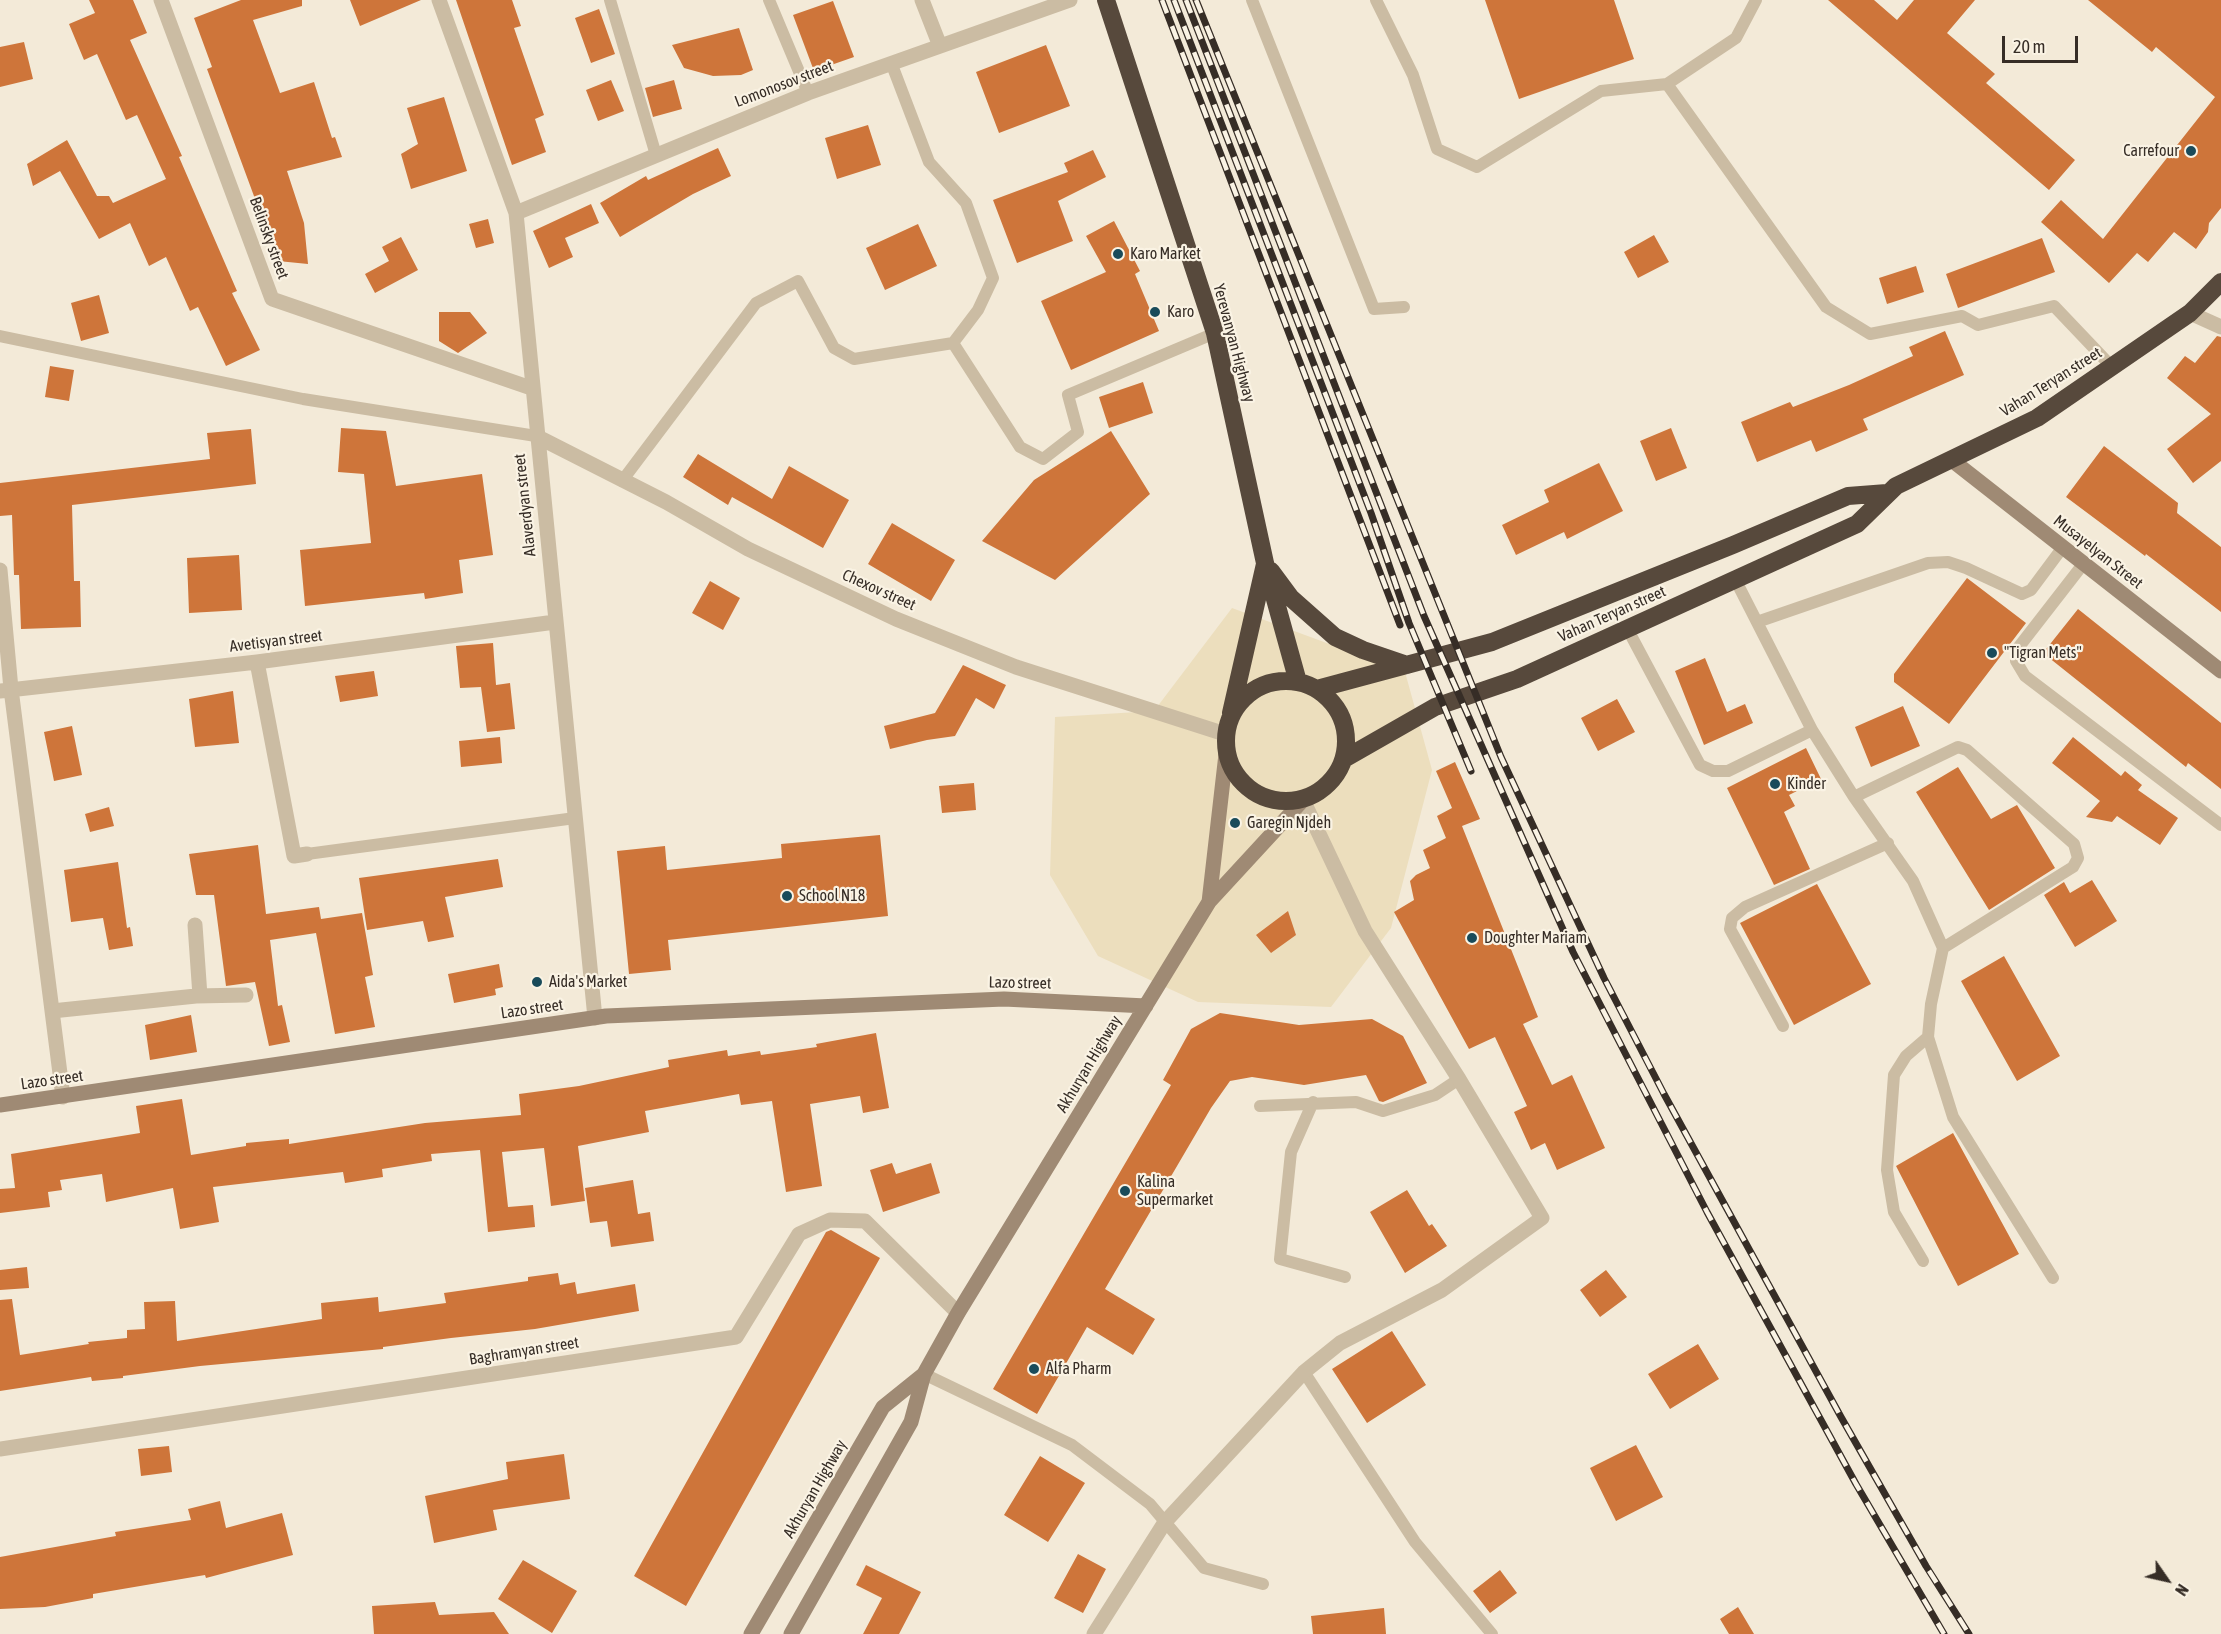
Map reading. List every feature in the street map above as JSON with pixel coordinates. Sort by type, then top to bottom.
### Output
[{"type":"highway","name":"Yerevanyan Highway","points":[[1106,0],[1215,333],[1265,563],[1298,682]]},
{"type":"highway","name":"Vahan Teryan street","points":[[1344,759],[1435,707],[1517,679],[1857,524],[1896,486],[1953,461],[2037,418],[2190,313],[2221,282]]},
{"type":"highway","name":"Vahan Teryan street","points":[[1317,689],[1492,642],[1848,496],[1887,493]]},
{"type":"highway","name":"Yerevanyan Highway","points":[[1231,715],[1265,563]]},
{"type":"highway","points":[[1265,563],[1291,598],[1335,636],[1363,650],[1407,665]]},
{"type":"highway","points":[[1278,681],[1298,682],[1317,689],[1332,702],[1342,719],[1346,739],[1344,759],[1335,776],[1321,791],[1303,800],[1283,802],[1255,793],[1246,788],[1233,772],[1226,754],[1225,734],[1231,715],[1259,687],[1278,681]]},
{"type":"street","name":"Belinsky street","points":[[161,0],[272,299],[531,388]]},
{"type":"street","name":"Alaverdyan street","points":[[440,0],[516,213],[531,388],[595,1018]]},
{"type":"street","points":[[922,0],[940,46]]},
{"type":"street","name":"Lomonosov street","points":[[516,213],[808,93],[1070,0]]},
{"type":"street","points":[[2190,313],[2221,327]]},
{"type":"street","name":"Chexov street","points":[[536,436],[666,502],[748,549],[896,619],[1016,667],[1225,734]]},
{"type":"street","name":"Musayelyan Street","points":[[1953,461],[2221,671]]},
{"type":"street","points":[[0,570],[6,690],[63,1097]]},
{"type":"street","name":"Avetisyan street","points":[[6,690],[257,663],[555,622]]},
{"type":"street","points":[[257,663],[294,856],[307,854]]},
{"type":"street","name":"Akhuryan Highway","points":[[791,1634],[911,1422],[924,1374],[958,1313],[1209,902],[1226,754]]},
{"type":"street","points":[[1094,1634],[1165,1522],[1304,1372],[1340,1343],[1442,1290],[1542,1218],[1459,1079],[1365,931],[1303,800],[1209,902]]},
{"type":"street","points":[[195,925],[200,996]]},
{"type":"street","points":[[52,1011],[200,996],[246,995]]},
{"type":"street","name":"Lazo street","points":[[0,1105],[595,1018],[1004,999],[1146,1006]]},
{"type":"street","name":"Baghramyan street","points":[[0,1449],[736,1337],[799,1234],[830,1220],[865,1221],[958,1313]]},
{"type":"street","name":"Akhuryan Highway","points":[[751,1634],[883,1407],[924,1374]]},
{"type":"lane","points":[[610,0],[656,155]]},
{"type":"lane","points":[[769,0],[808,93]]},
{"type":"lane","points":[[1252,0],[1374,309],[1404,307]]},
{"type":"lane","points":[[1376,0],[1413,75],[1437,149],[1477,167],[1601,91],[1667,84],[1736,38],[1756,0]]},
{"type":"lane","points":[[622,481],[756,303],[798,281],[834,348],[854,359],[953,343],[978,310],[993,279],[966,203],[929,162],[892,65]]},
{"type":"lane","points":[[1667,84],[1826,307],[1870,334],[1962,316],[1978,325],[2055,306],[2112,367]]},
{"type":"lane","points":[[953,343],[1020,447],[1043,459],[1078,432],[1068,395],[1215,333]]},
{"type":"lane","points":[[0,336],[303,399],[536,436]]},
{"type":"lane","points":[[1757,622],[1928,563],[1948,562],[1966,567],[2022,594],[2031,590],[2063,547]]},
{"type":"lane","points":[[2084,563],[2018,648],[2016,661],[2025,676],[2221,825]]},
{"type":"lane","points":[[1736,581],[1812,730],[1854,797],[1913,881],[1943,948],[1931,1004],[1928,1037],[1953,1117],[2053,1278]]},
{"type":"lane","points":[[1627,628],[1700,765],[1713,771],[1728,771],[1812,730]]},
{"type":"lane","points":[[1854,797],[1958,747],[1967,750],[2074,844],[2078,858],[2073,867],[1943,948]]},
{"type":"lane","points":[[307,854],[575,818]]},
{"type":"lane","points":[[1783,1026],[1730,929],[1732,918],[1744,907],[1888,843]]},
{"type":"lane","points":[[1923,1261],[1894,1212],[1887,1170],[1894,1075],[1906,1056],[1928,1037]]},
{"type":"lane","points":[[1260,1106],[1356,1102],[1383,1111],[1436,1095],[1459,1079]]},
{"type":"lane","points":[[1313,1102],[1291,1152],[1280,1258],[1345,1277]]},
{"type":"lane","points":[[1304,1372],[1415,1542],[1492,1634]]},
{"type":"lane","points":[[924,1374],[1072,1445],[1150,1504],[1204,1568],[1263,1584]]},
{"type":"shaded area","name":"Garegin Njdeh","points":[[1232,608],[1405,672],[1432,770],[1391,928],[1331,1007],[1198,1002],[1098,956],[1050,875],[1055,717],[1154,711]]},
{"type":"building","points":[[89,0],[133,0],[147,33],[130,40],[182,156],[179,157],[237,291],[232,293],[260,350],[226,366],[198,307],[190,311],[166,257],[149,266],[130,223],[99,239],[60,171],[33,186],[27,164],[67,140],[97,196],[109,196],[113,203],[166,179],[137,115],[126,120],[97,54],[84,60],[69,24],[95,13]]},
{"type":"building","points":[[241,0],[302,0],[302,6],[253,20],[280,93],[314,82],[332,138],[335,137],[342,157],[287,171],[304,223],[308,264],[278,261],[207,69],[212,67],[194,18]]},
{"type":"building","points":[[350,0],[421,0],[360,26]]},
{"type":"building","points":[[456,0],[512,0],[521,26],[514,28],[544,115],[535,119],[546,152],[512,165]]},
{"type":"building","points":[[1485,0],[1614,0],[1634,59],[1519,99]]},
{"type":"building","points":[[1828,0],[1874,0],[1897,20],[1914,0],[1975,0],[1947,33],[1995,74],[1986,83],[2075,160],[2049,190]]},
{"type":"building","points":[[2088,0],[2221,0],[2221,208],[2209,223],[2208,232],[2196,249],[2174,232],[2148,262],[2137,253],[2109,283],[2041,222],[2061,200],[2103,239],[2215,97],[2156,47],[2152,52]]},
{"type":"building","points":[[833,1],[854,57],[814,71],[793,15]]},
{"type":"building","points":[[599,9],[615,54],[591,63],[575,18]]},
{"type":"building","points":[[739,28],[753,70],[741,75],[713,76],[684,68],[672,45]]},
{"type":"building","points":[[24,42],[33,79],[0,87],[0,47]]},
{"type":"building","points":[[1046,45],[1070,106],[999,133],[976,72]]},
{"type":"building","points":[[611,80],[624,111],[598,121],[586,90]]},
{"type":"building","points":[[674,80],[682,109],[653,117],[645,88]]},
{"type":"building","points":[[444,97],[467,171],[411,189],[401,154],[418,144],[407,108]]},
{"type":"building","points":[[868,125],[881,165],[837,179],[825,138]]},
{"type":"building","points":[[718,148],[731,176],[693,194],[620,237],[600,203],[646,176],[648,180]]},
{"type":"building","points":[[1093,150],[1106,177],[1058,201],[1073,241],[1017,263],[993,200],[1068,172],[1064,163]]},
{"type":"building","points":[[591,204],[599,223],[565,238],[573,257],[549,268],[533,231]]},
{"type":"building","points":[[488,219],[494,243],[476,248],[469,224]]},
{"type":"building","points":[[1114,221],[1140,271],[1135,274],[1159,331],[1071,370],[1041,301],[1106,272],[1086,236]]},
{"type":"building","points":[[918,224],[937,266],[885,290],[866,248]]},
{"type":"building","points":[[1654,235],[1669,262],[1638,278],[1624,252]]},
{"type":"building","points":[[401,237],[418,270],[375,293],[365,274],[389,261],[382,247]]},
{"type":"building","points":[[2042,238],[2055,272],[1958,308],[1946,274]]},
{"type":"building","points":[[1916,266],[1924,292],[1887,304],[1879,278]]},
{"type":"building","points":[[99,295],[109,333],[81,341],[71,303]]},
{"type":"building","points":[[439,312],[470,312],[487,333],[458,353],[439,341]]},
{"type":"building","points":[[1945,331],[1964,375],[1863,419],[1868,430],[1816,452],[1811,440],[1757,462],[1741,422],[1790,402],[1793,407],[1849,385],[1913,356],[1909,347]]},
{"type":"building","points":[[2217,336],[2221,337],[2221,461],[2193,483],[2167,449],[2211,414],[2167,378],[2185,356],[2195,363]]},
{"type":"building","points":[[50,366],[74,370],[69,401],[45,397]]},
{"type":"building","points":[[1143,382],[1153,413],[1109,428],[1099,397]]},
{"type":"building","points":[[341,428],[386,431],[396,486],[482,474],[493,555],[459,560],[463,593],[425,599],[424,593],[305,606],[300,550],[371,543],[364,474],[338,472]]},
{"type":"building","points":[[1671,428],[1687,468],[1656,481],[1640,441]]},
{"type":"building","points":[[251,429],[256,484],[72,505],[74,581],[80,581],[81,627],[21,629],[19,575],[14,575],[12,515],[0,516],[0,483],[210,459],[207,433]]},
{"type":"building","points":[[1111,431],[1150,494],[1055,580],[982,541],[1034,480]]},
{"type":"building","points":[[2104,446],[2178,503],[2177,513],[2221,547],[2221,612],[2146,554],[2145,556],[2066,497]]},
{"type":"building","points":[[698,454],[772,499],[789,466],[849,500],[823,548],[732,497],[728,505],[683,477]]},
{"type":"building","points":[[1599,463],[1623,511],[1567,539],[1564,532],[1516,555],[1502,525],[1549,502],[1544,490]]},
{"type":"building","points":[[892,523],[955,560],[931,601],[868,564]]},
{"type":"building","points":[[239,555],[242,610],[189,613],[187,558]]},
{"type":"building","points":[[1967,578],[2026,623],[1949,724],[1894,682],[1894,674]]},
{"type":"building","points":[[710,581],[740,598],[723,630],[692,613]]},
{"type":"building","points":[[2078,609],[2221,723],[2221,789],[2188,763],[2186,767],[2043,653]]},
{"type":"building","points":[[493,643],[496,685],[510,683],[515,729],[487,732],[481,687],[460,688],[456,646]]},
{"type":"building","points":[[1705,658],[1727,712],[1745,704],[1753,723],[1704,745],[1675,671]]},
{"type":"building","points":[[963,665],[1006,685],[994,709],[976,698],[955,736],[890,749],[884,726],[935,713]]},
{"type":"building","points":[[374,671],[378,696],[340,702],[335,676]]},
{"type":"building","points":[[233,691],[239,743],[195,747],[189,699]]},
{"type":"building","points":[[1617,699],[1635,732],[1598,751],[1581,718]]},
{"type":"building","points":[[1903,706],[1920,746],[1871,767],[1855,727]]},
{"type":"building","points":[[72,726],[82,775],[54,781],[44,732]]},
{"type":"building","points":[[500,737],[502,763],[461,767],[459,741]]},
{"type":"building","points":[[2073,737],[2121,776],[2125,771],[2142,785],[2138,790],[2178,818],[2160,845],[2117,816],[2112,822],[2086,817],[2100,801],[2052,763]]},
{"type":"building","points":[[1806,748],[1821,779],[1789,795],[1795,806],[1784,812],[1810,869],[1774,885],[1727,788]]},
{"type":"building","points":[[1455,762],[1480,819],[1462,826],[1538,1017],[1523,1024],[1552,1085],[1572,1075],[1605,1148],[1557,1170],[1545,1143],[1531,1150],[1514,1112],[1527,1106],[1495,1037],[1469,1049],[1394,912],[1414,900],[1410,881],[1430,868],[1423,850],[1446,838],[1437,816],[1452,808],[1436,771]]},
{"type":"building","points":[[1958,767],[1991,819],[2017,805],[2055,868],[1989,910],[1916,792]]},
{"type":"building","points":[[974,783],[976,810],[942,813],[939,786]]},
{"type":"building","points":[[109,807],[114,826],[90,832],[85,814]]},
{"type":"building","points":[[880,835],[888,916],[668,940],[671,970],[629,974],[617,851],[665,846],[667,870],[782,858],[781,844]]},
{"type":"building","points":[[258,845],[266,914],[319,907],[321,919],[362,913],[373,975],[365,977],[375,1027],[335,1034],[316,933],[270,940],[278,1006],[282,1005],[290,1042],[269,1046],[255,982],[226,986],[214,895],[196,895],[189,854]]},
{"type":"building","points":[[498,859],[503,887],[445,897],[454,937],[428,942],[423,921],[367,930],[359,878]]},
{"type":"building","points":[[118,862],[127,928],[130,927],[133,946],[109,950],[103,918],[71,922],[64,870]]},
{"type":"building","points":[[2092,880],[2117,921],[2075,947],[2044,895],[2064,882],[2070,893]]},
{"type":"building","points":[[1817,884],[1871,984],[1794,1025],[1740,923]]},
{"type":"building","points":[[1288,911],[1296,935],[1271,953],[1256,935]]},
{"type":"building","points":[[2004,956],[2060,1056],[2017,1081],[1961,981]]},
{"type":"building","points":[[499,964],[503,987],[495,989],[496,995],[454,1003],[448,974]]},
{"type":"building","points":[[1220,1013],[1299,1025],[1372,1019],[1403,1036],[1427,1083],[1383,1102],[1379,1101],[1366,1075],[1304,1085],[1252,1077],[1230,1081],[1211,1108],[1105,1289],[1155,1319],[1133,1355],[1087,1327],[1037,1414],[993,1389],[1171,1085],[1163,1080],[1191,1029]]},
{"type":"building","points":[[191,1015],[197,1052],[150,1060],[145,1025]]},
{"type":"building","points":[[876,1033],[889,1108],[863,1113],[860,1096],[810,1104],[822,1186],[786,1192],[772,1101],[741,1105],[739,1094],[645,1111],[649,1132],[578,1146],[585,1201],[551,1206],[544,1148],[502,1152],[508,1207],[533,1205],[535,1227],[488,1232],[480,1150],[431,1154],[432,1161],[382,1169],[383,1177],[345,1183],[343,1172],[213,1187],[219,1222],[180,1229],[173,1188],[106,1202],[102,1174],[60,1180],[62,1190],[48,1192],[50,1207],[0,1213],[0,1189],[15,1188],[11,1154],[140,1133],[136,1106],[182,1099],[191,1155],[246,1146],[246,1143],[289,1139],[289,1144],[425,1123],[521,1115],[519,1094],[579,1086],[669,1067],[668,1060],[727,1050],[728,1056],[760,1051],[761,1055],[817,1047],[816,1044]]},
{"type":"building","points":[[1953,1133],[2019,1254],[1958,1286],[1896,1166]]},
{"type":"building","points":[[892,1163],[896,1174],[931,1163],[940,1193],[883,1212],[870,1170]]},
{"type":"building","points":[[633,1180],[638,1214],[650,1212],[654,1241],[611,1247],[607,1221],[590,1223],[585,1188]]},
{"type":"building","points":[[1407,1190],[1429,1226],[1432,1224],[1447,1246],[1405,1273],[1370,1212]]},
{"type":"building","points":[[831,1230],[880,1258],[686,1606],[634,1576],[826,1232]]},
{"type":"building","points":[[27,1267],[29,1288],[0,1290],[0,1270]]},
{"type":"building","points":[[1606,1270],[1627,1297],[1600,1317],[1580,1290]]},
{"type":"building","points":[[558,1273],[560,1285],[575,1282],[577,1294],[635,1284],[639,1311],[535,1329],[451,1338],[383,1347],[383,1349],[200,1366],[92,1381],[91,1377],[0,1391],[0,1300],[12,1299],[20,1355],[89,1344],[88,1342],[127,1338],[127,1330],[145,1329],[144,1302],[175,1301],[177,1341],[322,1319],[321,1303],[378,1297],[379,1312],[446,1303],[444,1293],[528,1281],[528,1277]]},
{"type":"building","points":[[1392,1331],[1426,1385],[1367,1423],[1332,1369]]},
{"type":"building","points":[[1698,1344],[1719,1379],[1670,1409],[1648,1374]]},
{"type":"building","points":[[1636,1445],[1663,1497],[1616,1521],[1590,1468]]},
{"type":"building","points":[[169,1446],[172,1472],[141,1476],[138,1449]]},
{"type":"building","points":[[564,1454],[570,1499],[493,1510],[497,1530],[434,1543],[425,1496],[508,1479],[506,1462]]},
{"type":"building","points":[[1040,1456],[1085,1483],[1048,1542],[1004,1515]]},
{"type":"building","points":[[220,1501],[226,1528],[282,1513],[293,1555],[206,1578],[205,1575],[93,1594],[93,1598],[45,1607],[0,1609],[0,1557],[116,1536],[115,1532],[191,1520],[188,1509]]},
{"type":"building","points":[[1078,1554],[1106,1569],[1083,1613],[1054,1598]]},
{"type":"building","points":[[523,1560],[577,1591],[552,1633],[498,1599]]},
{"type":"building","points":[[866,1565],[921,1592],[899,1634],[863,1634],[882,1598],[856,1585]]},
{"type":"building","points":[[1500,1570],[1517,1593],[1490,1613],[1473,1591]]},
{"type":"building","points":[[435,1602],[439,1615],[494,1612],[509,1634],[374,1634],[372,1606]]},
{"type":"building","points":[[1738,1607],[1754,1634],[1729,1634],[1720,1619]]},
{"type":"building","points":[[1384,1608],[1386,1634],[1313,1634],[1311,1616]]},
{"type":"railway","points":[[1162,0],[1400,625]]},
{"type":"railway","points":[[1174,0],[1371,513],[1409,623],[1471,771]]},
{"type":"railway","points":[[1186,0],[1424,616],[1573,952],[1707,1212],[1856,1484],[1944,1634]]},
{"type":"railway","points":[[1196,0],[1501,757],[1604,978],[1664,1094],[1841,1417],[1926,1566],[1969,1634]]},
{"type":"place","name":"Carrefour","points":[[2191,151]]},
{"type":"place","name":"Karo Market","points":[[1118,254]]},
{"type":"place","name":"Karo","points":[[1155,312]]},
{"type":"place","name":"\"Tigran Mets\"","points":[[1992,653]]},
{"type":"place","name":"Kinder","points":[[1775,784]]},
{"type":"place","name":"Garegin Njdeh","points":[[1235,823]]},
{"type":"place","name":"School N18","points":[[787,896]]},
{"type":"place","name":"Doughter Mariam","points":[[1472,938]]},
{"type":"place","name":"Aida's Market","points":[[537,982]]},
{"type":"place","name":"Kalina Supermarket","points":[[1125,1191]]},
{"type":"place","name":"Alfa Pharm","points":[[1034,1369]]}]
